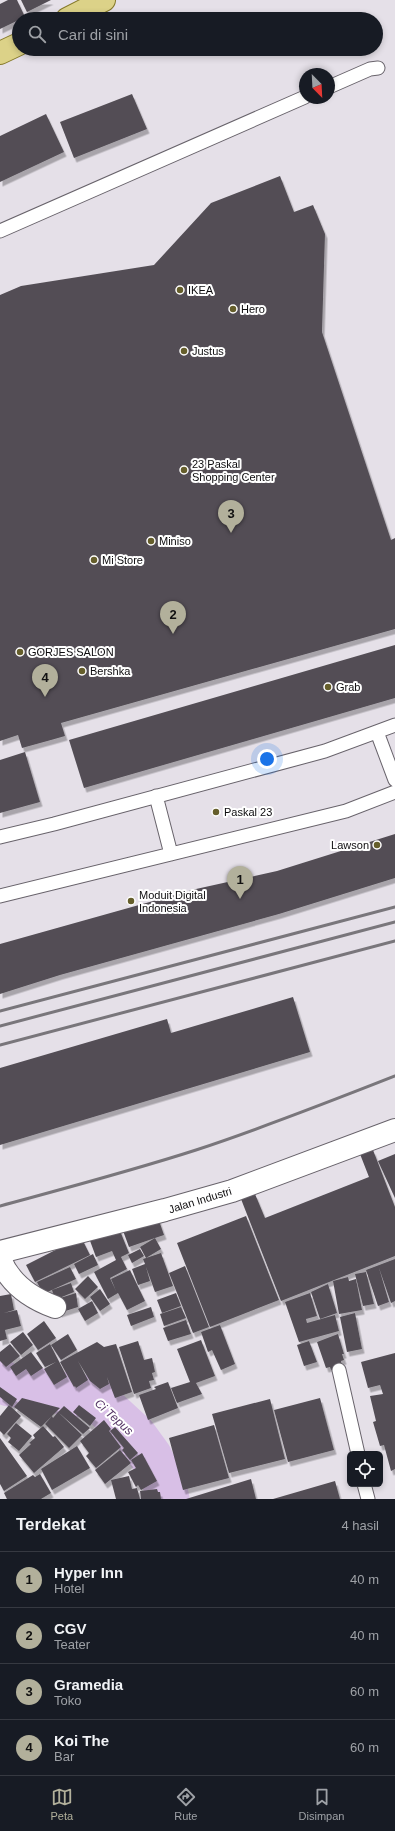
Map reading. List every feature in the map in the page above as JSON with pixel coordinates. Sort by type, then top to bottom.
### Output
[{"type":"main road","points":[[81,12],[104,0]]},
{"type":"main road","points":[[0,53],[12,47]]},
{"type":"street","name":"Jalan Industri","points":[[0,1252],[165,1210],[232,1190],[395,1130]]},
{"type":"street","points":[[0,1259],[5,1271],[13,1282],[37,1301],[54,1307]]},
{"type":"lane","points":[[335,84],[370,69],[378,68]]},
{"type":"lane","points":[[0,231],[299,100]]},
{"type":"lane","points":[[0,837],[325,751],[395,724]]},
{"type":"lane","points":[[377,732],[395,780]]},
{"type":"lane","points":[[0,896],[346,811],[395,792]]},
{"type":"lane","points":[[156,796],[171,854]]},
{"type":"lane","points":[[339,1370],[357,1451]]},
{"type":"lane","points":[[365,1487],[368,1499]]},
{"type":"building","points":[[8,0],[17,0],[23,12],[12,12],[12,23],[0,29],[0,4]]},
{"type":"building","points":[[21,0],[51,0],[27,12]]},
{"type":"building","points":[[132,94],[147,129],[74,158],[60,122]]},
{"type":"building","points":[[46,114],[64,152],[0,182],[0,136]]},
{"type":"building","name":"23 Paskal Shopping Center","points":[[280,176],[294,212],[313,205],[325,234],[322,332],[391,540],[395,538],[395,629],[61,723],[65,736],[51,740],[22,748],[18,735],[0,741],[0,295],[21,286],[154,265],[211,203]]},
{"type":"building","points":[[395,645],[395,698],[84,788],[69,740]]},
{"type":"building","points":[[25,752],[40,802],[0,813],[0,760]]},
{"type":"building","points":[[395,834],[395,878],[279,914],[60,975],[0,994],[0,944],[196,889],[277,871]]},
{"type":"building","points":[[293,997],[310,1052],[0,1145],[0,1068],[167,1019],[171,1033]]},
{"type":"building","points":[[373,1150],[395,1207],[395,1256],[281,1301],[241,1199],[255,1194],[265,1218],[369,1177],[360,1154]]},
{"type":"building","points":[[395,1154],[395,1198],[378,1161]]},
{"type":"building","points":[[157,1215],[164,1235],[129,1247],[122,1228]]},
{"type":"building","points":[[246,1216],[279,1300],[210,1327],[177,1243]]},
{"type":"building","points":[[118,1226],[129,1253],[121,1257],[127,1269],[110,1278],[116,1291],[111,1279],[130,1270],[145,1301],[127,1310],[118,1293],[108,1299],[94,1272],[116,1260],[112,1251],[96,1257],[89,1238]]},
{"type":"building","points":[[81,1237],[90,1255],[35,1282],[26,1265]]},
{"type":"building","points":[[155,1238],[161,1249],[146,1258],[140,1247]]},
{"type":"building","points":[[140,1249],[144,1256],[132,1263],[128,1255]]},
{"type":"building","points":[[161,1253],[173,1286],[155,1292],[146,1267],[150,1281],[138,1285],[132,1269],[145,1264],[143,1259]]},
{"type":"building","points":[[93,1254],[98,1265],[79,1274],[74,1264]]},
{"type":"building","points":[[395,1259],[395,1301],[391,1303],[379,1268],[389,1302],[378,1306],[366,1270]]},
{"type":"building","points":[[185,1266],[209,1327],[193,1333],[169,1273]]},
{"type":"building","points":[[70,1267],[76,1279],[43,1294],[37,1282]]},
{"type":"building","points":[[366,1272],[374,1304],[363,1306],[355,1274]]},
{"type":"building","points":[[88,1276],[98,1287],[85,1299],[75,1289]]},
{"type":"building","points":[[348,1277],[349,1281],[356,1279],[362,1310],[339,1314],[333,1281]]},
{"type":"building","points":[[71,1283],[74,1292],[57,1299],[76,1293],[78,1307],[59,1313],[52,1290]]},
{"type":"building","points":[[328,1284],[337,1313],[320,1319],[311,1292]]},
{"type":"building","points":[[100,1289],[110,1304],[100,1311],[90,1297]]},
{"type":"building","points":[[176,1293],[181,1306],[162,1313],[157,1300]]},
{"type":"building","points":[[310,1293],[317,1316],[306,1319],[307,1323],[335,1315],[339,1331],[299,1342],[285,1302]]},
{"type":"building","points":[[11,1294],[14,1310],[4,1313],[17,1310],[21,1326],[5,1330],[7,1339],[0,1341],[0,1296]]},
{"type":"building","points":[[92,1301],[98,1313],[85,1321],[78,1309]]},
{"type":"building","points":[[151,1307],[154,1317],[131,1326],[127,1315]]},
{"type":"building","points":[[181,1307],[186,1318],[164,1326],[160,1314]]},
{"type":"building","points":[[355,1313],[362,1349],[347,1352],[340,1317]]},
{"type":"building","points":[[186,1320],[191,1334],[168,1341],[163,1328]]},
{"type":"building","points":[[44,1321],[56,1338],[38,1350],[27,1334]]},
{"type":"building","points":[[220,1325],[235,1364],[221,1370],[212,1350],[208,1352],[201,1332]]},
{"type":"building","points":[[23,1332],[33,1345],[21,1355],[10,1342]]},
{"type":"building","points":[[68,1334],[77,1350],[61,1360],[51,1345]]},
{"type":"building","points":[[338,1334],[344,1354],[342,1354],[344,1360],[341,1361],[342,1367],[331,1370],[330,1367],[326,1368],[317,1342]]},
{"type":"building","points":[[201,1340],[215,1376],[196,1383],[202,1394],[177,1403],[171,1388],[190,1382],[177,1349]]},
{"type":"building","points":[[138,1341],[144,1360],[152,1358],[155,1372],[152,1373],[154,1380],[149,1381],[151,1388],[134,1394],[119,1347]]},
{"type":"building","points":[[309,1341],[317,1362],[304,1366],[297,1345]]},
{"type":"building","points":[[97,1342],[104,1347],[116,1344],[132,1392],[115,1398],[107,1377],[109,1384],[100,1389],[90,1381],[78,1361],[88,1380],[76,1388],[75,1386],[74,1387],[60,1362]]},
{"type":"building","points":[[10,1344],[20,1356],[6,1367],[0,1361],[0,1352]]},
{"type":"building","points":[[50,1344],[67,1377],[54,1385],[44,1369],[56,1362],[45,1367],[36,1353]]},
{"type":"building","points":[[31,1352],[43,1368],[31,1376],[26,1369],[16,1376],[10,1367]]},
{"type":"building","points":[[395,1353],[395,1469],[391,1471],[384,1445],[380,1446],[373,1422],[376,1421],[370,1396],[383,1394],[380,1385],[368,1388],[361,1362]]},
{"type":"building","points":[[168,1382],[178,1408],[148,1420],[139,1395],[156,1389],[154,1387]]},
{"type":"building","points":[[0,1387],[17,1399],[12,1407],[0,1397]]},
{"type":"building","points":[[22,1398],[60,1408],[41,1427],[14,1407]]},
{"type":"building","points":[[320,1398],[334,1450],[288,1462],[274,1410]]},
{"type":"building","points":[[270,1399],[285,1459],[229,1473],[212,1414]]},
{"type":"building","points":[[9,1405],[21,1416],[4,1435],[0,1431],[0,1416]]},
{"type":"building","points":[[79,1405],[96,1418],[90,1426],[73,1412]]},
{"type":"building","points":[[64,1406],[90,1428],[83,1434],[58,1412]]},
{"type":"building","points":[[58,1412],[82,1435],[69,1448],[45,1424]]},
{"type":"building","points":[[104,1420],[111,1429],[109,1431],[121,1447],[96,1468],[86,1456],[89,1453],[80,1441]]},
{"type":"building","points":[[16,1423],[32,1436],[19,1451],[8,1442],[11,1438],[7,1434]]},
{"type":"building","points":[[214,1425],[229,1478],[183,1490],[169,1438]]},
{"type":"building","points":[[43,1426],[53,1437],[55,1436],[64,1447],[34,1473],[19,1455],[31,1444],[29,1443],[35,1438],[33,1435]]},
{"type":"building","points":[[115,1427],[138,1453],[130,1460],[122,1450],[124,1448],[110,1431]]},
{"type":"building","points":[[0,1438],[27,1476],[4,1491],[0,1484]]},
{"type":"building","points":[[77,1446],[90,1468],[52,1490],[41,1469]]},
{"type":"building","points":[[120,1450],[131,1463],[105,1484],[95,1470]]},
{"type":"building","points":[[142,1453],[157,1481],[141,1490],[138,1485],[136,1487],[128,1472],[136,1468],[131,1460]]},
{"type":"building","points":[[40,1474],[51,1493],[41,1499],[7,1499],[4,1493],[33,1475],[35,1477]]},
{"type":"building","points":[[129,1476],[132,1489],[137,1488],[140,1499],[116,1499],[111,1480]]},
{"type":"building","points":[[251,1479],[256,1499],[186,1499]]},
{"type":"building","points":[[335,1481],[340,1499],[273,1499]]},
{"type":"building","points":[[157,1489],[158,1492],[160,1492],[161,1499],[141,1499],[140,1491]]},
{"type":"waterway","name":"Ci Tepus","points":[[0,1380],[9,1385],[95,1398],[135,1435],[151,1457],[165,1485],[168,1499]]},
{"type":"railway","points":[[0,1011],[395,907]]},
{"type":"railway","points":[[0,1026],[395,922]]},
{"type":"railway","points":[[0,1045],[395,941]]},
{"type":"railway","points":[[0,1206],[123,1172],[221,1142],[395,1076]]},
{"type":"place","name":"IKEA","points":[[180,290]]},
{"type":"place","name":"Hero","points":[[233,309]]},
{"type":"place","name":"Justus","points":[[184,351]]},
{"type":"place","name":"23 Paskal Shopping Center","points":[[184,470]]},
{"type":"place","name":"Gramedia","points":[[231,533]]},
{"type":"place","name":"Miniso","points":[[151,541]]},
{"type":"place","name":"Mi Store","points":[[94,560]]},
{"type":"place","name":"CGV","points":[[173,634]]},
{"type":"place","name":"GORJES SALON","points":[[20,652]]},
{"type":"place","name":"Bershka","points":[[82,671]]},
{"type":"place","name":"Grab","points":[[328,687]]},
{"type":"place","name":"Koi The","points":[[45,697]]},
{"type":"place","name":"Paskal 23","points":[[216,812]]},
{"type":"place","name":"Lawson","points":[[377,845]]},
{"type":"place","name":"Hyper Inn","points":[[240,899]]},
{"type":"place","name":"Moduit Digital Indonesia","points":[[131,901]]}]
